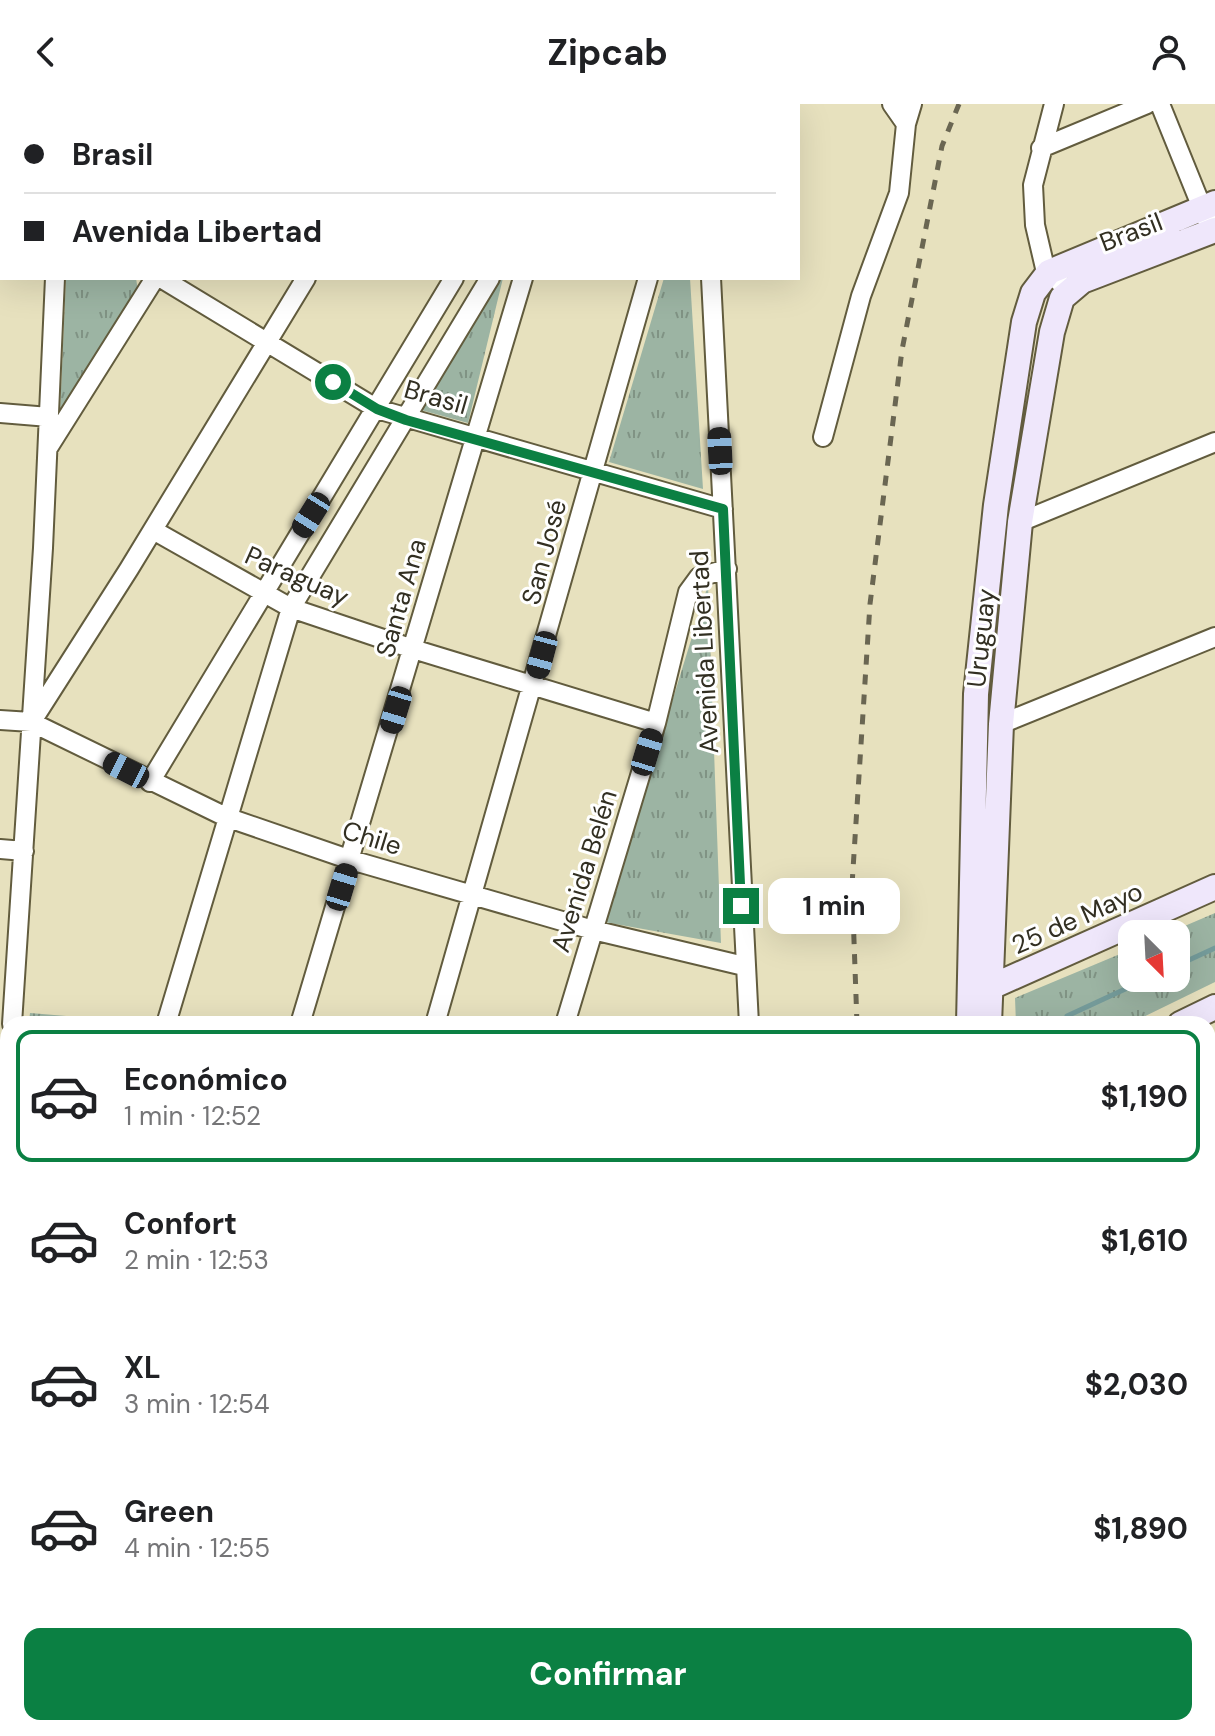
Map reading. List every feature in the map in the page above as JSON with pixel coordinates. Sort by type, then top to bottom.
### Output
[{"type":"street","points":[[892,104],[906,124]]},
{"type":"street","points":[[823,437],[861,296],[899,193],[906,124],[912,104]]},
{"type":"street","points":[[1054,104],[1033,185],[1035,225],[1045,268],[1069,291]]},
{"type":"street","points":[[1041,148],[1147,104]]},
{"type":"street","points":[[1049,272],[1212,222],[1160,104]]},
{"type":"street","name":"Brasil","points":[[1069,291],[1082,281],[1212,222]]},
{"type":"street","name":"Uruguay","points":[[966,1016],[976,694],[996,505],[1024,322],[1033,293],[1049,272]]},
{"type":"street","points":[[8,1016],[24,851],[55,280]]},
{"type":"street","points":[[48,449],[154,280]]},
{"type":"street","name":"Brasil","points":[[164,280],[377,409],[406,420],[476,437],[723,509]]},
{"type":"street","points":[[31,722],[153,530],[305,280]]},
{"type":"street","points":[[150,782],[453,280]]},
{"type":"street","points":[[168,1016],[291,608],[489,280]]},
{"type":"street","name":"Santa Ana","points":[[302,1016],[522,280]]},
{"type":"street","name":"San José","points":[[437,1016],[647,280]]},
{"type":"street","name":"Avenida Libertad","points":[[711,280],[748,1016]]},
{"type":"street","name":"Uruguay","points":[[989,1016],[1001,724],[1020,522],[1052,332],[1062,298],[1069,291]]},
{"type":"street","points":[[0,413],[49,417]]},
{"type":"street","points":[[1020,522],[1215,442]]},
{"type":"street","name":"Paraguay","points":[[153,530],[291,608],[413,649],[656,723]]},
{"type":"street","name":"Avenida Belén","points":[[567,1016],[656,723],[688,592],[699,577],[727,569]]},
{"type":"street","points":[[1001,724],[1215,637]]},
{"type":"street","name":"Chile","points":[[0,720],[31,722],[226,817],[351,860],[593,930],[744,966]]},
{"type":"street","points":[[0,849],[24,851]]},
{"type":"street","name":"25 de Mayo","points":[[968,1016],[991,987],[1215,887]]},
{"type":"street","points":[[1196,1016],[1215,1007]]},
{"type":"green space","points":[[66,280],[136,280],[138,291],[60,411]]},
{"type":"green space","points":[[498,280],[503,280],[468,423],[421,410]]},
{"type":"green space","points":[[663,280],[690,280],[703,489],[609,462]]},
{"type":"green space","points":[[708,585],[721,943],[604,922]]},
{"type":"green space","points":[[1215,913],[1215,982],[1145,1016],[1016,1016],[1015,998],[1118,955],[1118,992],[1190,992],[1190,924]]},
{"type":"green space","points":[[30,1013],[66,1016],[30,1016]]},
{"type":"waterway","points":[[1190,960],[1215,948]]},
{"type":"waterway","points":[[1067,1016],[1119,992]]},
{"type":"railway","points":[[857,1016],[852,885],[870,604],[902,350],[942,146],[959,104]]},
{"type":"route","points":[[333,382],[377,409],[406,420],[476,437],[723,509],[741,906]]}]
